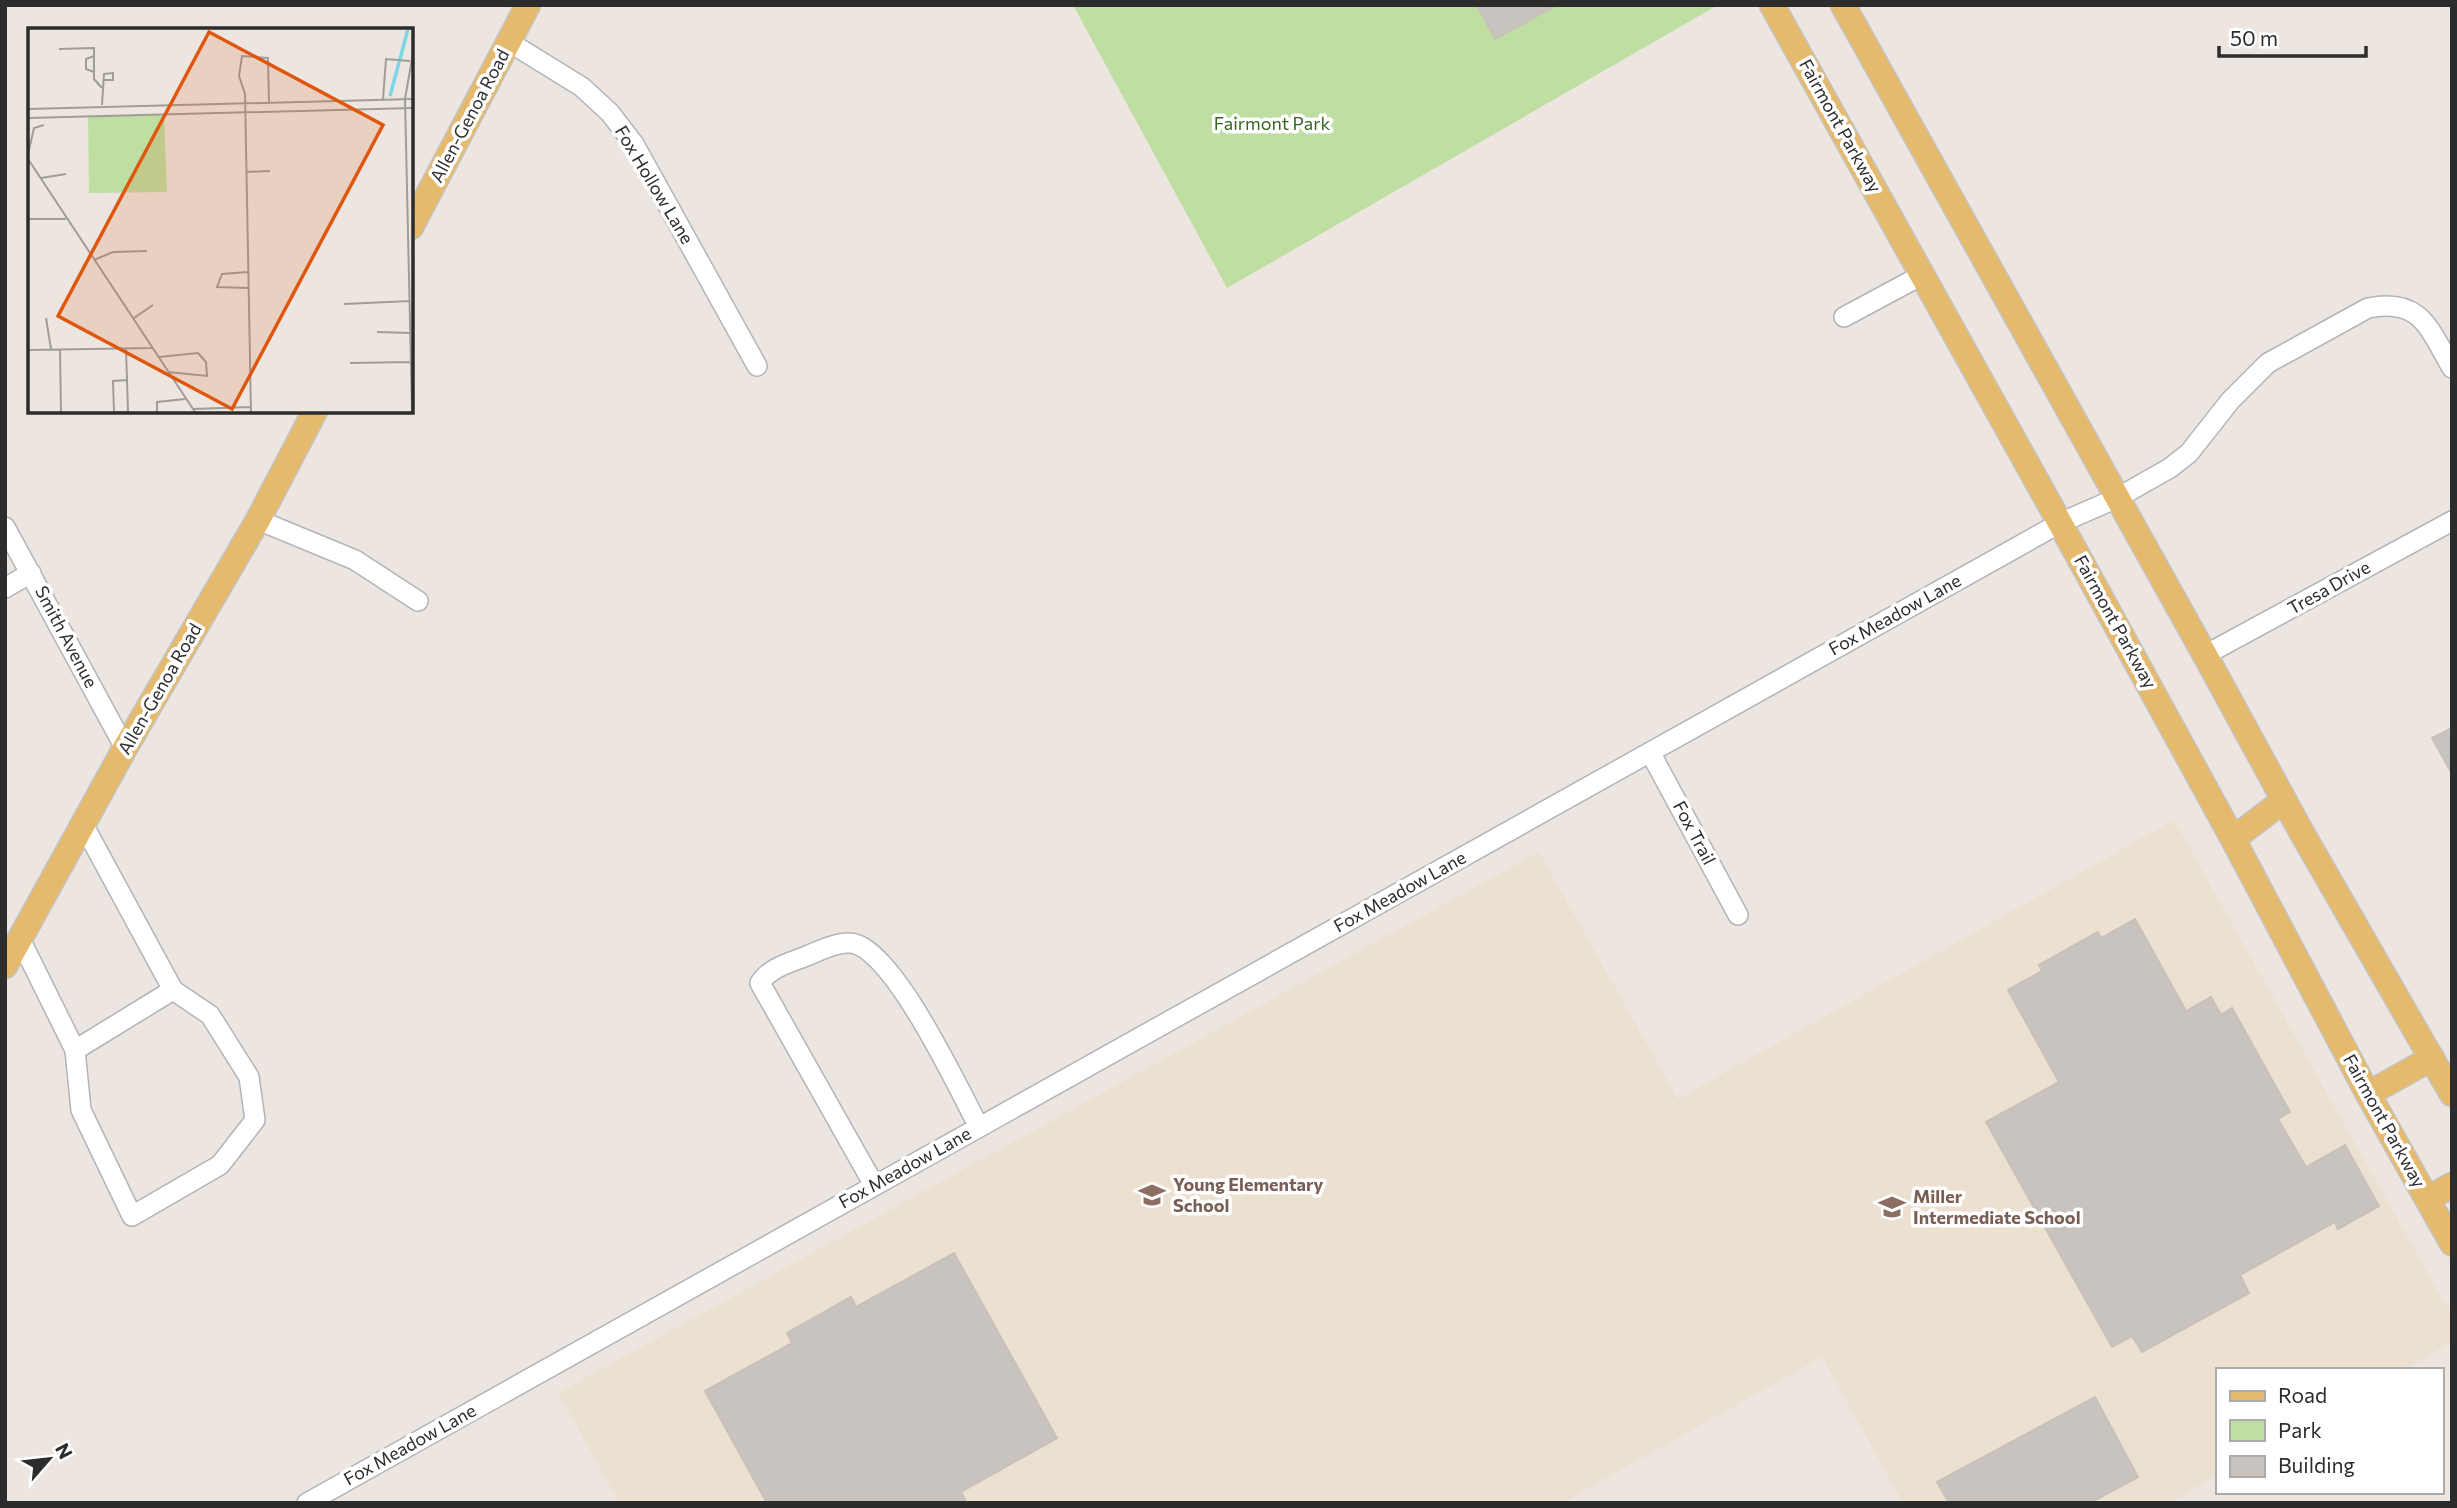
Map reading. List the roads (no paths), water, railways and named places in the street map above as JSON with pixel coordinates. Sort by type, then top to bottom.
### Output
[{"type":"main road","name":"Allen-Genoa Road","points":[[413,223],[528,5]]},
{"type":"main road","points":[[1843,5],[2284,800],[2452,1094]]},
{"type":"main road","name":"Fairmont Parkway","points":[[1781,9],[1923,275],[2233,839],[2368,1094],[2452,1243]]},
{"type":"main road","name":"Allen-Genoa Road","points":[[5,966],[125,748],[258,520],[314,413]]},
{"type":"main road","points":[[2233,839],[2284,800]]},
{"type":"main road","points":[[2368,1094],[2432,1058]]},
{"type":"main road","points":[[2427,1199],[2452,1185]]},
{"type":"street","name":"Fox Hollow Lane","points":[[509,42],[582,87],[610,113],[634,144],[757,366]]},
{"type":"street","points":[[1844,317],[1923,275]]},
{"type":"street","name":"Fox Meadow Lane","points":[[307,1503],[2060,523],[2117,498],[2170,468],[2189,453],[2230,401],[2268,363],[2368,308],[2387,304],[2414,312],[2427,326],[2452,368]]},
{"type":"street","points":[[258,520],[355,560],[418,601]]},
{"type":"street","name":"Tresa Drive","points":[[2205,655],[2452,521]]},
{"type":"street","name":"Smith Avenue","points":[[5,527],[125,748]]},
{"type":"street","points":[[5,588],[31,573]]},
{"type":"street","name":"Fox Trail","points":[[1650,752],[1738,915]]},
{"type":"street","points":[[20,939],[75,1050],[80,1110],[132,1216],[220,1165],[255,1119],[250,1077],[210,1015],[173,990],[84,826]]},
{"type":"street","points":[[874,1185],[776,1015],[760,983],[766,973],[815,952],[849,943],[875,954],[898,981],[979,1127]]},
{"type":"street","points":[[75,1050],[173,990]]},
{"type":"place","name":"Young Elementary School","points":[[1152,1195]]},
{"type":"place","name":"Miller Intermediate School","points":[[1892,1207]]},
{"type":"park label","name":"Fairmont Park","points":[[1272,124]]}]
